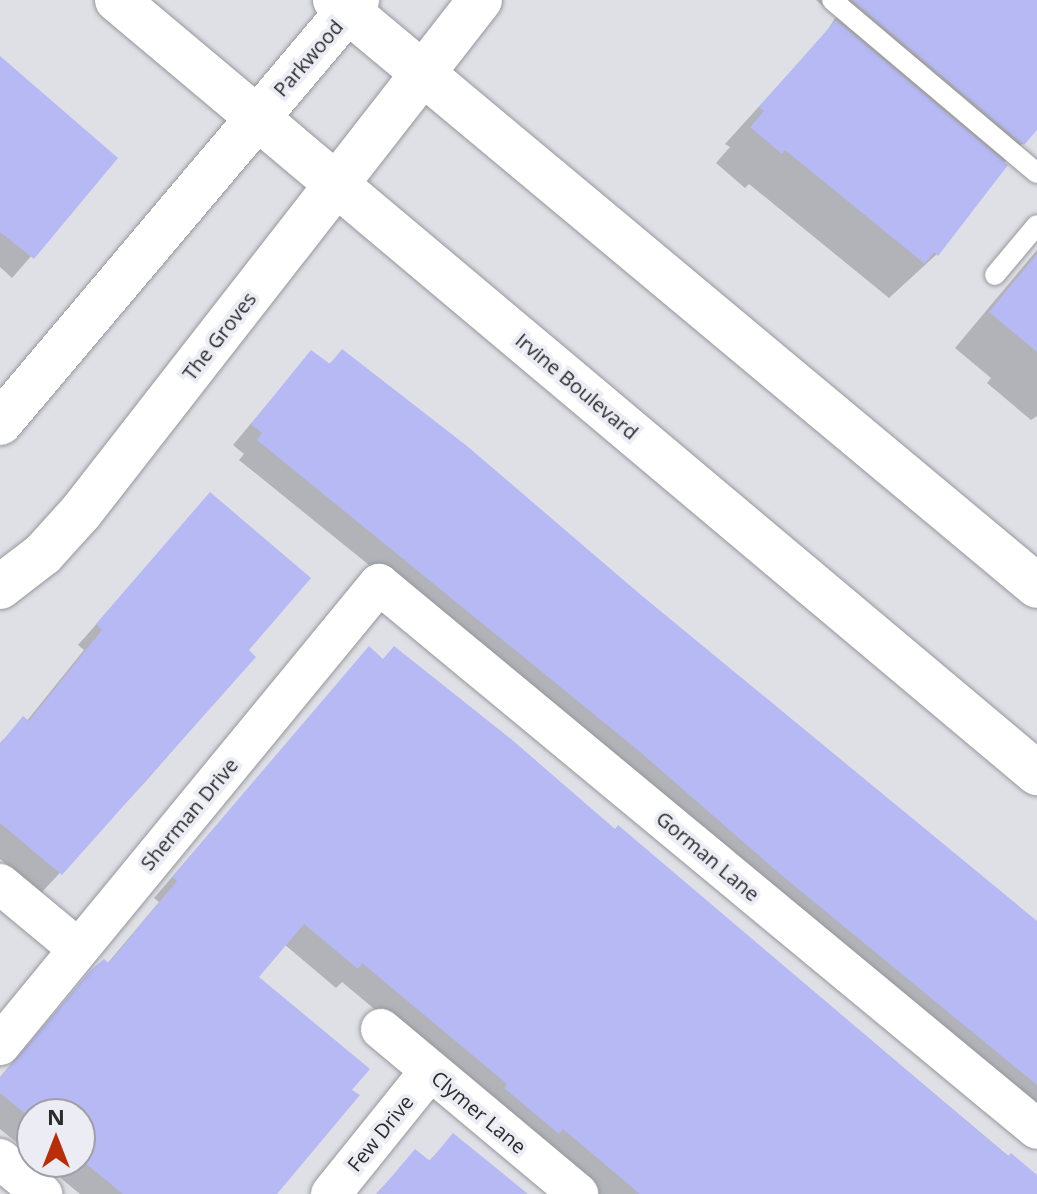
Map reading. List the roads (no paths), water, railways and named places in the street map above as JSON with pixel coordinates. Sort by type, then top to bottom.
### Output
[{"type":"main road","name":"Irvine Boulevard","points":[[117,0],[1037,773]]},
{"type":"main road","points":[[425,72],[480,0]]},
{"type":"main road","name":"Parkwood","points":[[258,116],[347,4]]},
{"type":"main road","points":[[347,4],[491,131],[1037,586]]},
{"type":"main road","name":"The Groves","points":[[0,587],[43,554],[81,512],[425,72]]},
{"type":"main road","points":[[0,423],[258,116]]},
{"type":"street","name":"Sherman Drive","points":[[0,1045],[379,584]]},
{"type":"street","name":"Gorman Lane","points":[[379,584],[1037,1129]]},
{"type":"street","points":[[0,884],[77,948]]},
{"type":"street","name":"Clymer Lane","points":[[381,1029],[578,1194]]},
{"type":"street","name":"Few Drive","points":[[331,1194],[430,1071]]},
{"type":"street","points":[[0,1159],[42,1194]]},
{"type":"lane","points":[[832,0],[1037,173]]},
{"type":"lane","points":[[995,275],[1037,225]]}]
